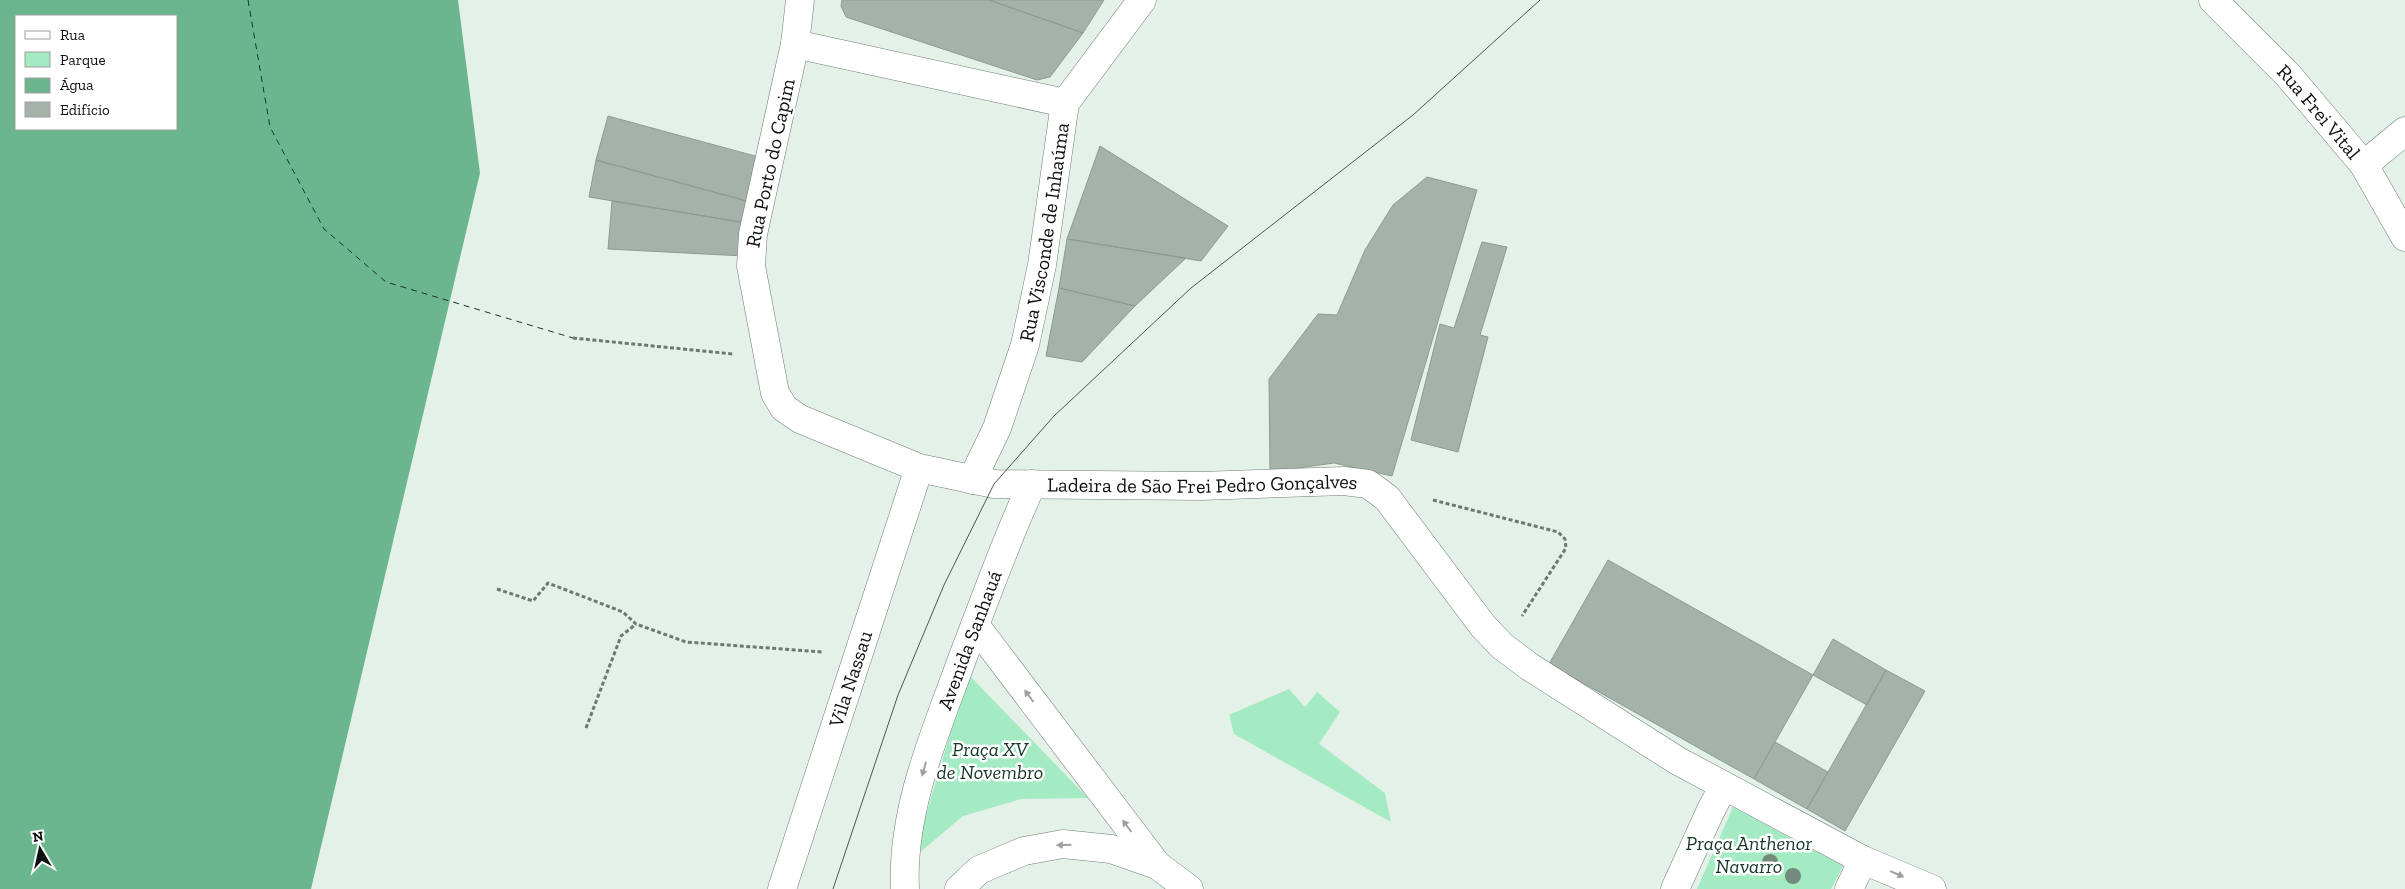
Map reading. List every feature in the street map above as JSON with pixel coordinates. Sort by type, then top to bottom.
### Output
[{"type":"street","name":"Rua Porto do Capim","points":[[800,0],[796,44],[752,234],[751,252],[751,266],[775,393],[784,408],[800,419]]},
{"type":"street","name":"Rua Visconde de Inhaúma","points":[[972,480],[997,428],[1025,345],[1042,265],[1065,103],[1142,0]]},
{"type":"street","name":"Rua Frei Vital","points":[[2213,0],[2288,75],[2364,165],[2405,237]]},
{"type":"street","points":[[796,44],[1065,103]]},
{"type":"street","points":[[2364,165],[2405,131]]},
{"type":"street","name":"Ladeira de São Frei Pedro Gonçalves","points":[[800,419],[919,468],[994,484],[1201,486],[1344,481],[1368,484],[1387,498],[1483,626],[1502,646],[1530,667],[1723,787],[1862,860],[1932,889]]},
{"type":"street","name":"Vila Nassau","points":[[782,889],[919,468]]},
{"type":"street","name":"Avenida Sanhauá","points":[[905,889],[909,822],[932,741],[1014,524],[1032,484]]},
{"type":"street","points":[[975,625],[1157,865],[1190,889]]},
{"type":"street","points":[[1675,889],[1723,787]]},
{"type":"street","points":[[959,889],[979,870],[1024,851],[1063,844],[1111,849],[1157,865]]},
{"type":"street","points":[[1849,889],[1862,860]]},
{"type":"path","points":[[573,338],[768,358]]},
{"type":"path","points":[[1425,498],[1558,532],[1565,539],[1566,548],[1502,646]]},
{"type":"path","points":[[497,589],[533,601],[548,583],[623,612],[636,624],[686,642],[858,654]]},
{"type":"path","points":[[586,728],[621,636],[636,624]]},
{"type":"green space","name":"Praça XV de Novembro","points":[[968,674],[1088,798],[1021,799],[963,816],[919,853],[920,835]]},
{"type":"green space","points":[[1289,689],[1305,707],[1317,692],[1340,712],[1319,744],[1385,793],[1391,822],[1234,734],[1229,715]]},
{"type":"green space","name":"Praça Anthenor Navarro","points":[[1733,807],[1843,866],[1831,889],[1697,889]]},
{"type":"water","points":[[0,0],[458,0],[480,173],[311,889],[0,889]]},
{"type":"building","points":[[842,0],[989,0],[1083,33],[1050,77],[1037,80],[846,17],[841,6]]},
{"type":"building","points":[[989,0],[1104,0],[1083,33]]},
{"type":"building","points":[[608,116],[766,159],[754,203],[596,160]]},
{"type":"building","points":[[1100,146],[1228,226],[1201,261],[1067,239]]},
{"type":"building","points":[[596,160],[754,203],[747,223],[589,197]]},
{"type":"building","points":[[1427,177],[1477,190],[1392,476],[1334,463],[1270,472],[1269,379],[1318,314],[1337,315],[1365,250],[1393,205]]},
{"type":"building","points":[[612,201],[747,223],[744,256],[608,249]]},
{"type":"building","points":[[1067,239],[1186,258],[1135,306],[1059,288]]},
{"type":"building","points":[[1482,242],[1507,247],[1480,335],[1488,337],[1458,452],[1411,440],[1440,324],[1454,328]]},
{"type":"building","points":[[1059,288],[1135,306],[1082,362],[1046,356]]},
{"type":"building","points":[[1608,560],[1813,675],[1754,779],[1549,664]]},
{"type":"building","points":[[1833,639],[1886,670],[1867,705],[1813,675]]},
{"type":"building","points":[[1886,670],[1925,691],[1845,831],[1807,809]]},
{"type":"building","points":[[1775,742],[1828,772],[1807,809],[1754,779]]},
{"type":"ferry route","points":[[248,0],[270,127],[324,229],[386,282],[573,338]]},
{"type":"tram line","points":[[833,889],[898,695],[944,585],[994,484],[1054,416],[1191,288],[1413,115],[1540,0]]}]
